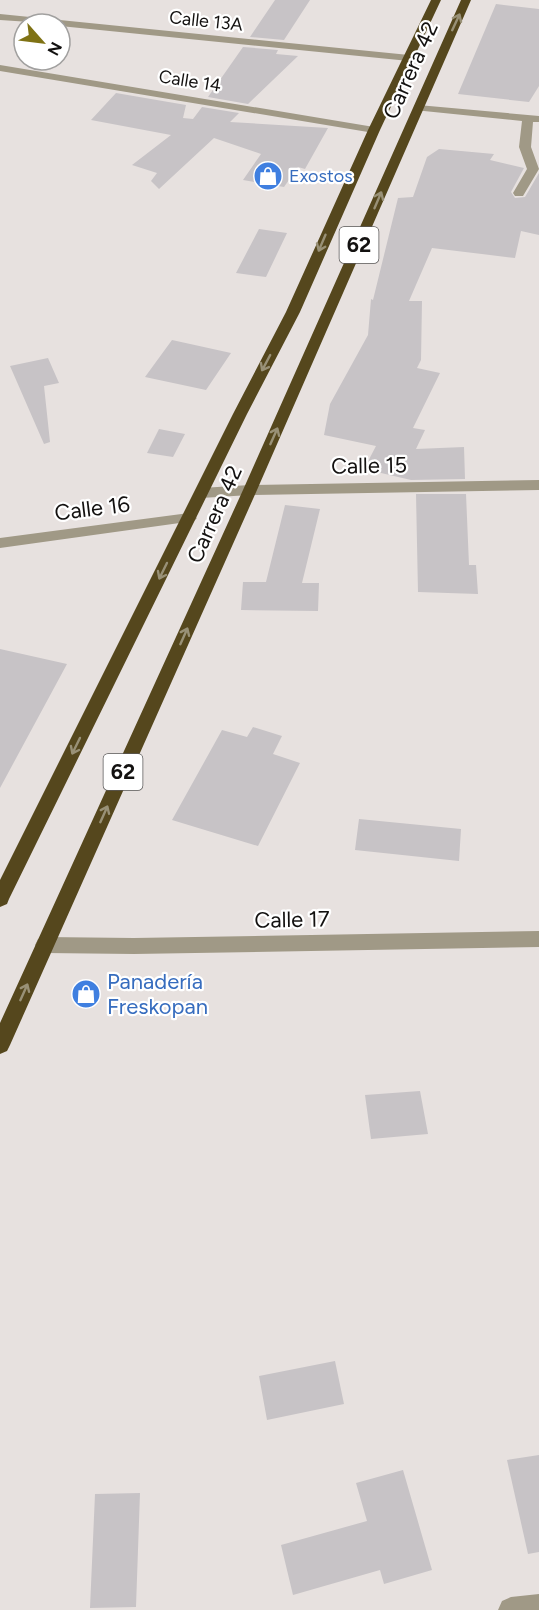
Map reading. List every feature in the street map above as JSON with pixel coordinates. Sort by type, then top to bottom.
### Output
[{"type":"highway","name":"Carrera 42","points":[[0,899],[293,312],[374,130],[436,0]]},
{"type":"highway","name":"Carrera 42","points":[[0,1045],[250,490],[466,0]]},
{"type":"street","name":"Calle 13A","points":[[0,17],[409,58]]},
{"type":"street","name":"Calle 14","points":[[0,68],[374,130]]},
{"type":"street","points":[[418,108],[533,118],[525,147],[533,169],[519,193]]},
{"type":"street","name":"Calle 15","points":[[201,493],[250,490],[539,485]]},
{"type":"street","name":"Calle 16","points":[[0,543],[189,518]]},
{"type":"street","name":"Calle 17","points":[[45,945],[134,946],[539,939]]},
{"type":"street","points":[[511,1610],[539,1607]]},
{"type":"building","points":[[275,0],[310,0],[284,40],[250,37]]},
{"type":"building","points":[[496,4],[539,9],[539,86],[529,102],[458,94]]},
{"type":"building","points":[[243,47],[278,50],[276,54],[298,56],[248,104],[208,97]]},
{"type":"building","points":[[116,93],[186,105],[183,118],[193,119],[202,107],[239,113],[230,122],[328,128],[305,169],[298,167],[284,187],[243,180],[261,154],[214,138],[159,189],[151,181],[157,173],[132,165],[171,135],[91,120]]},
{"type":"building","points":[[439,149],[494,154],[490,160],[524,168],[511,192],[515,198],[525,197],[539,173],[539,235],[521,231],[515,258],[432,248],[409,301],[422,301],[421,360],[417,368],[440,373],[413,428],[425,430],[416,449],[464,447],[465,479],[411,480],[364,469],[376,446],[324,435],[330,404],[368,335],[371,299],[373,300],[398,198],[413,197],[427,157]]},
{"type":"building","points":[[259,229],[287,233],[266,277],[236,273]]},
{"type":"building","points":[[172,340],[231,353],[206,390],[145,377]]},
{"type":"building","points":[[48,358],[59,383],[44,386],[50,442],[44,444],[10,366]]},
{"type":"building","points":[[159,429],[185,434],[173,457],[147,453]]},
{"type":"building","points":[[416,494],[466,494],[469,565],[476,565],[478,594],[418,592]]},
{"type":"building","points":[[285,505],[320,509],[302,583],[319,583],[318,611],[241,610],[243,582],[266,582]]},
{"type":"building","points":[[0,649],[67,664],[0,788]]},
{"type":"building","points":[[253,727],[282,736],[273,754],[300,763],[258,846],[172,820],[222,730],[247,737]]},
{"type":"building","points":[[359,819],[461,829],[459,861],[355,850]]},
{"type":"building","points":[[420,1091],[428,1134],[371,1139],[365,1095]]},
{"type":"building","points":[[335,1361],[344,1404],[267,1420],[259,1376]]},
{"type":"building","points":[[539,1455],[539,1552],[528,1554],[507,1460]]},
{"type":"building","points":[[403,1470],[432,1570],[384,1584],[380,1570],[293,1595],[281,1545],[367,1521],[356,1483]]},
{"type":"building","points":[[140,1493],[136,1607],[90,1608],[95,1494]]},
{"type":"place","name":"Exostos","points":[[268,176]]},
{"type":"place","name":"Panadería Freskopan","points":[[86,994]]}]
